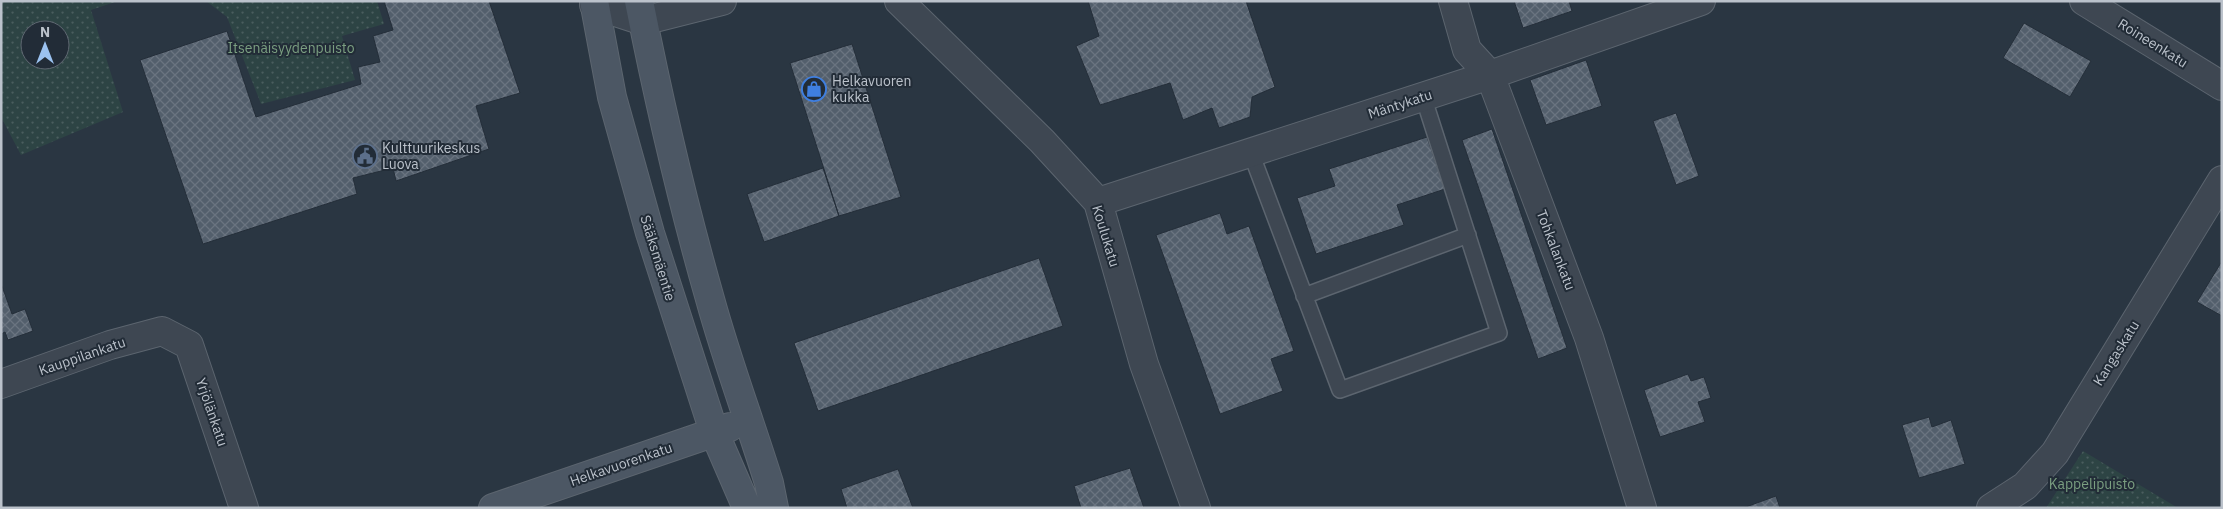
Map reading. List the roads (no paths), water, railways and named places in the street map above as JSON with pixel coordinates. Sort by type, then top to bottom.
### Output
[{"type":"main road","name":"Sääksmäentie","points":[[596,2],[612,97],[650,233],[714,432],[747,508]]},
{"type":"main road","points":[[641,11],[656,89],[686,213],[710,302],[769,483],[774,508]]},
{"type":"main road","name":"Helkavuorenkatu","points":[[493,508],[749,420]]},
{"type":"street","points":[[596,2],[641,11],[722,1]]},
{"type":"street","name":"Koulukatu","points":[[899,1],[1042,141],[1098,202],[1144,364],[1196,508]]},
{"type":"street","name":"Tohkalankatu","points":[[1453,1],[1468,50],[1490,74],[1589,338],[1642,508]]},
{"type":"street","name":"Mäntykatu","points":[[1098,202],[1490,74],[1701,1]]},
{"type":"street","name":"Roineenkatu","points":[[2084,1],[2222,86]]},
{"type":"street","name":"Kangaskatu","points":[[1991,508],[2025,486],[2054,453],[2222,180]]},
{"type":"street","name":"Kauppilankatu","points":[[1,384],[110,345],[162,331]]},
{"type":"street","name":"Yrjölänkatu","points":[[162,331],[189,345],[244,508]]},
{"type":"lane","points":[[1251,152],[1340,390],[1500,333],[1423,96]]},
{"type":"lane","points":[[1304,296],[1468,235]]},
{"type":"place","name":"Helkavuoren kukka","points":[[814,89]]},
{"type":"place","name":"Kulttuurikeskus Luova","points":[[365,156]]},
{"type":"park label","name":"Itsenäisyydenpuisto","points":[[291,48]]},
{"type":"park label","name":"Kappelipuisto","points":[[2092,484]]}]
